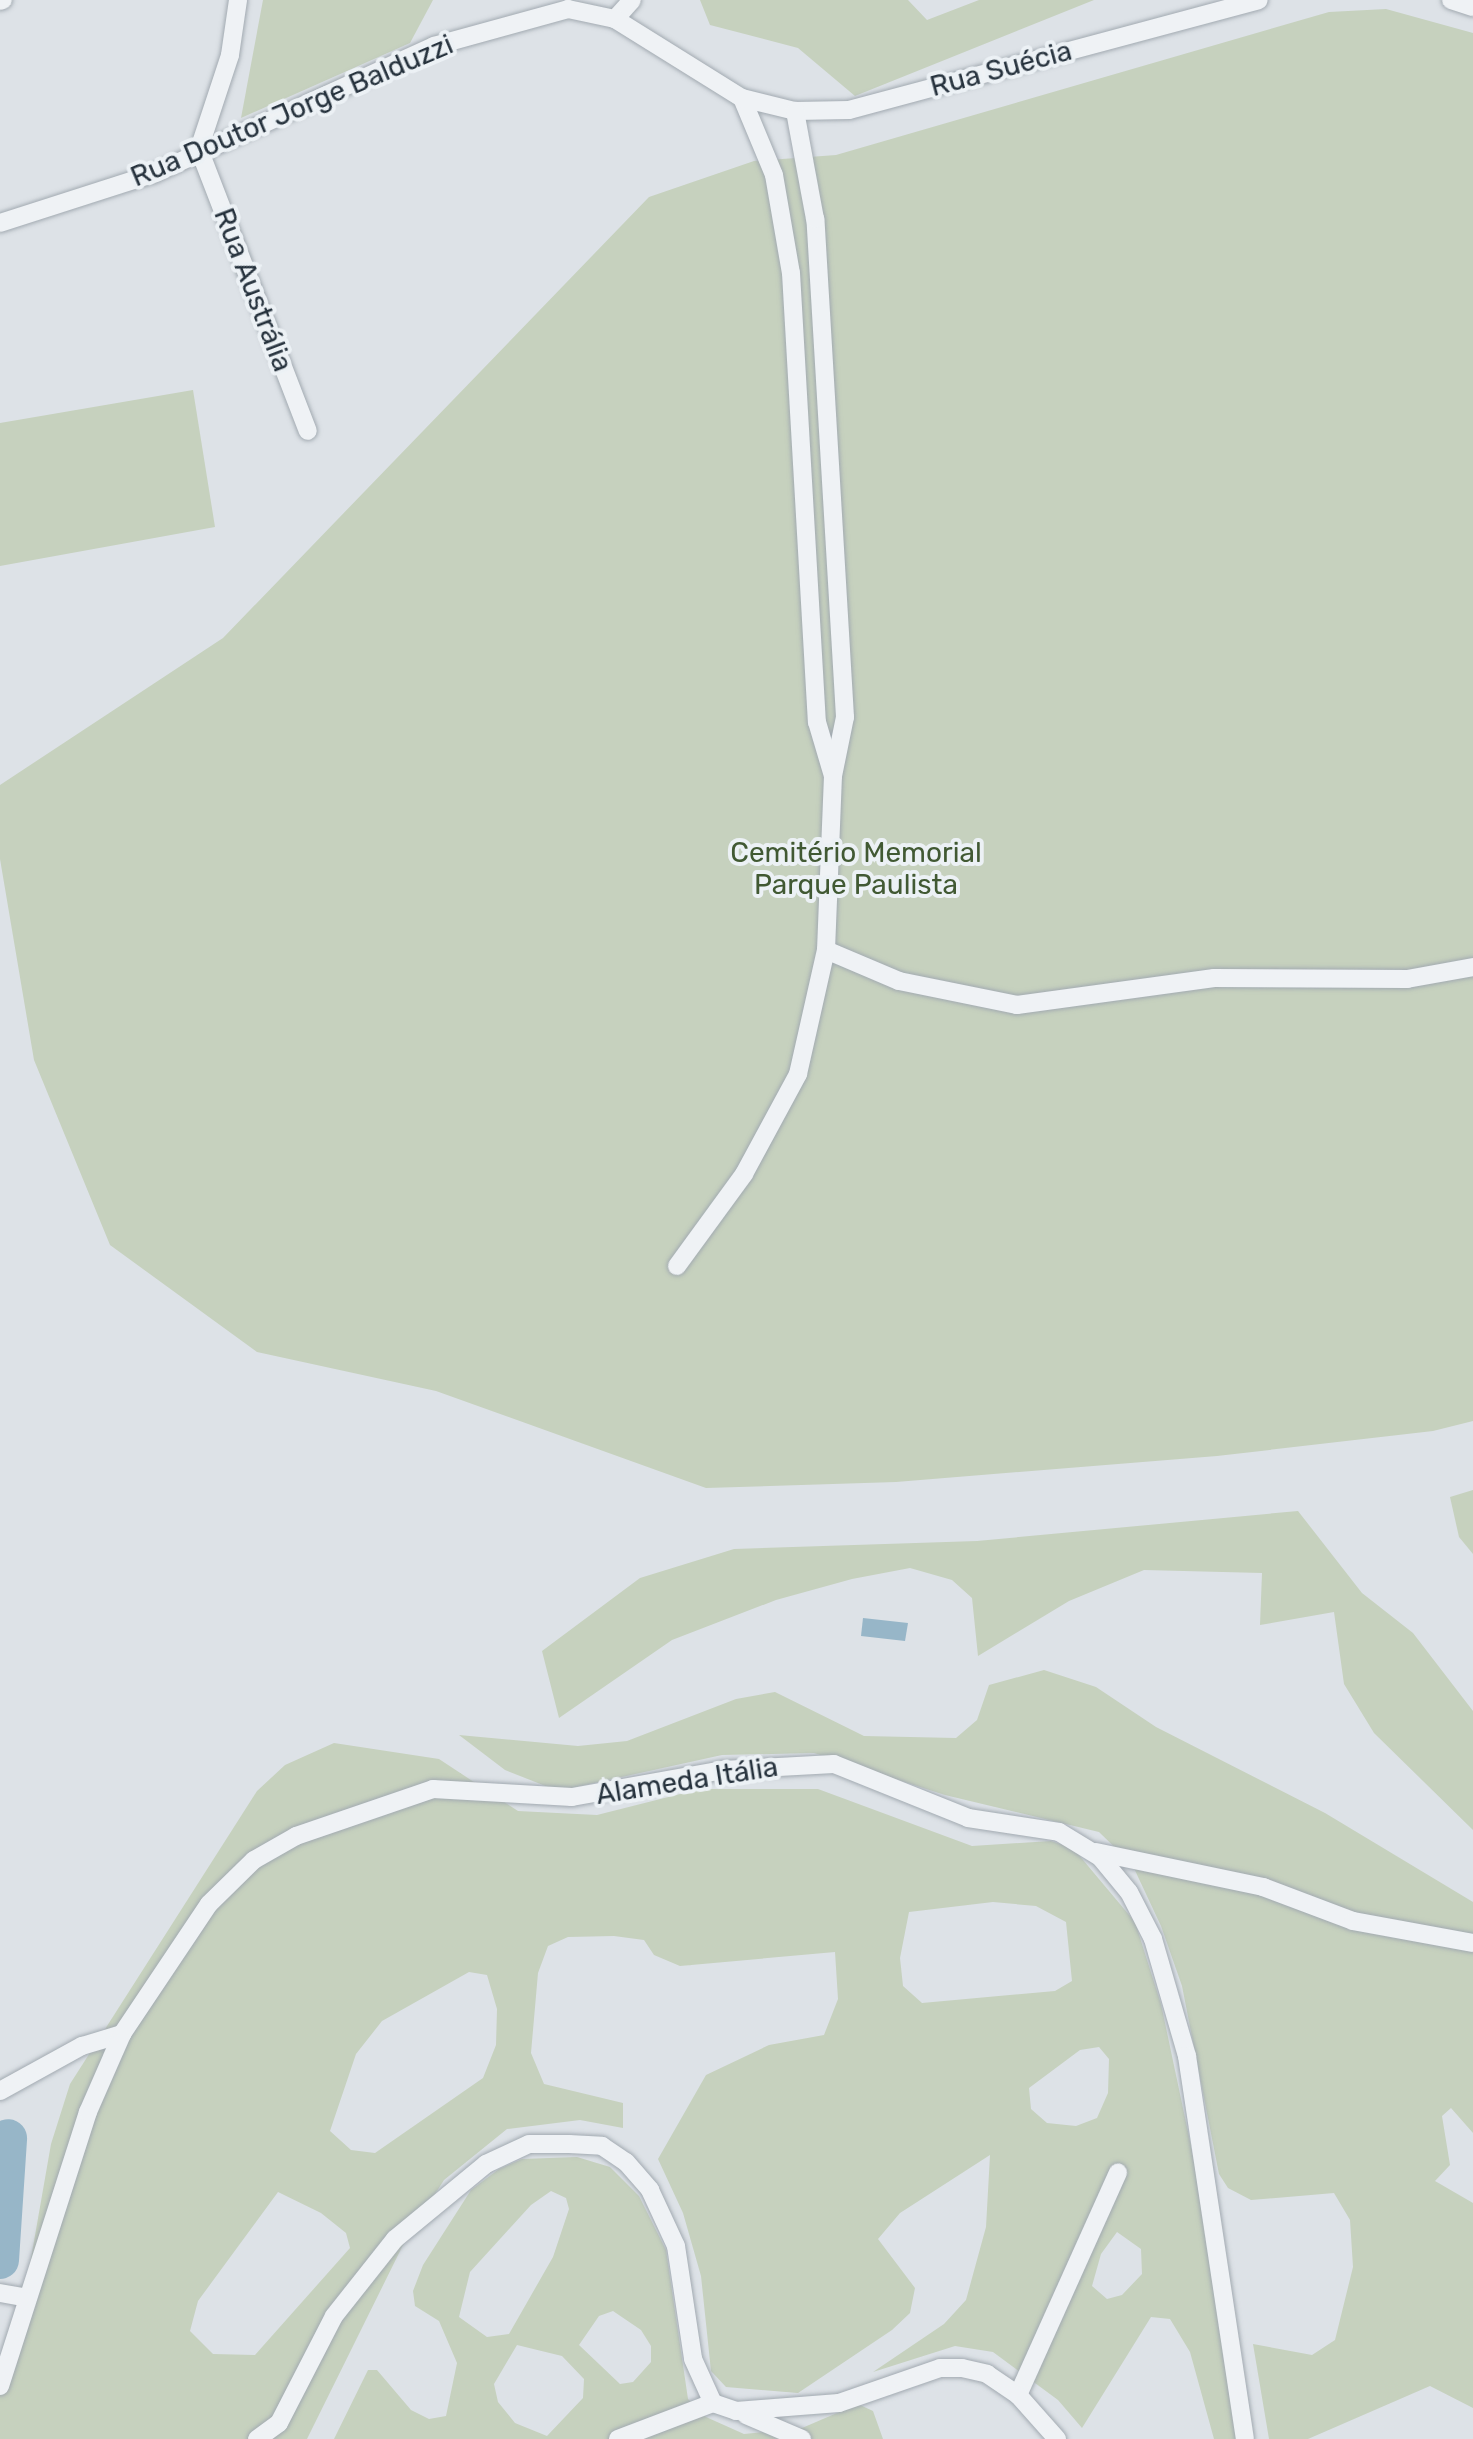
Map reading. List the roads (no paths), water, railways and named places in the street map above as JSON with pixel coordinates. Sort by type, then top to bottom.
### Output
[{"type":"street","points":[[198,149],[230,55],[238,0]]},
{"type":"street","points":[[614,19],[632,0]]},
{"type":"street","name":"Rua Suécia","points":[[742,98],[795,111],[849,110],[1259,0]]},
{"type":"street","points":[[1451,0],[1473,7]]},
{"type":"street","name":"Rua Doutor Jorge Balduzzi","points":[[0,222],[152,174],[198,149],[434,46],[568,10],[614,19],[742,98]]},
{"type":"street","points":[[742,98],[774,176],[791,274],[817,722],[832,776]]},
{"type":"street","points":[[677,1266],[744,1174],[798,1074],[826,950],[832,776],[845,717],[835,502],[812,182],[795,111]]},
{"type":"street","name":"Rua Austrália","points":[[198,149],[308,431]]},
{"type":"street","points":[[826,950],[899,981],[1017,1005],[1214,978],[1408,979],[1473,966]]},
{"type":"street","name":"Alameda Itália","points":[[0,2386],[88,2112],[122,2034],[209,1904],[254,1860],[296,1836],[433,1789],[572,1798],[723,1770],[834,1764],[968,1818],[1059,1832],[1093,1851],[1129,1892],[1153,1939],[1187,2056],[1245,2439]]},
{"type":"street","points":[[1093,1851],[1263,1887],[1353,1921],[1473,1943]]},
{"type":"street","points":[[0,2091],[82,2046],[122,2034]]},
{"type":"street","points":[[256,2439],[279,2423],[334,2316],[394,2239],[486,2164],[529,2144],[602,2146],[626,2162],[650,2190],[676,2246],[693,2359],[713,2404]]},
{"type":"street","points":[[1018,2396],[1118,2172]]},
{"type":"street","points":[[4,2294],[28,2298]]},
{"type":"street","points":[[736,2412],[838,2403],[940,2368],[987,2374],[1018,2396],[1056,2439]]},
{"type":"street","points":[[618,2439],[713,2404],[802,2439]]},
{"type":"water","points":[[863,1618],[908,1623],[905,1641],[861,1636]]},
{"type":"waterway","points":[[0,2260],[8,2138]]},
{"type":"park label","name":"Cemitério Memorial Parque Paulista","points":[[856,869]]}]
